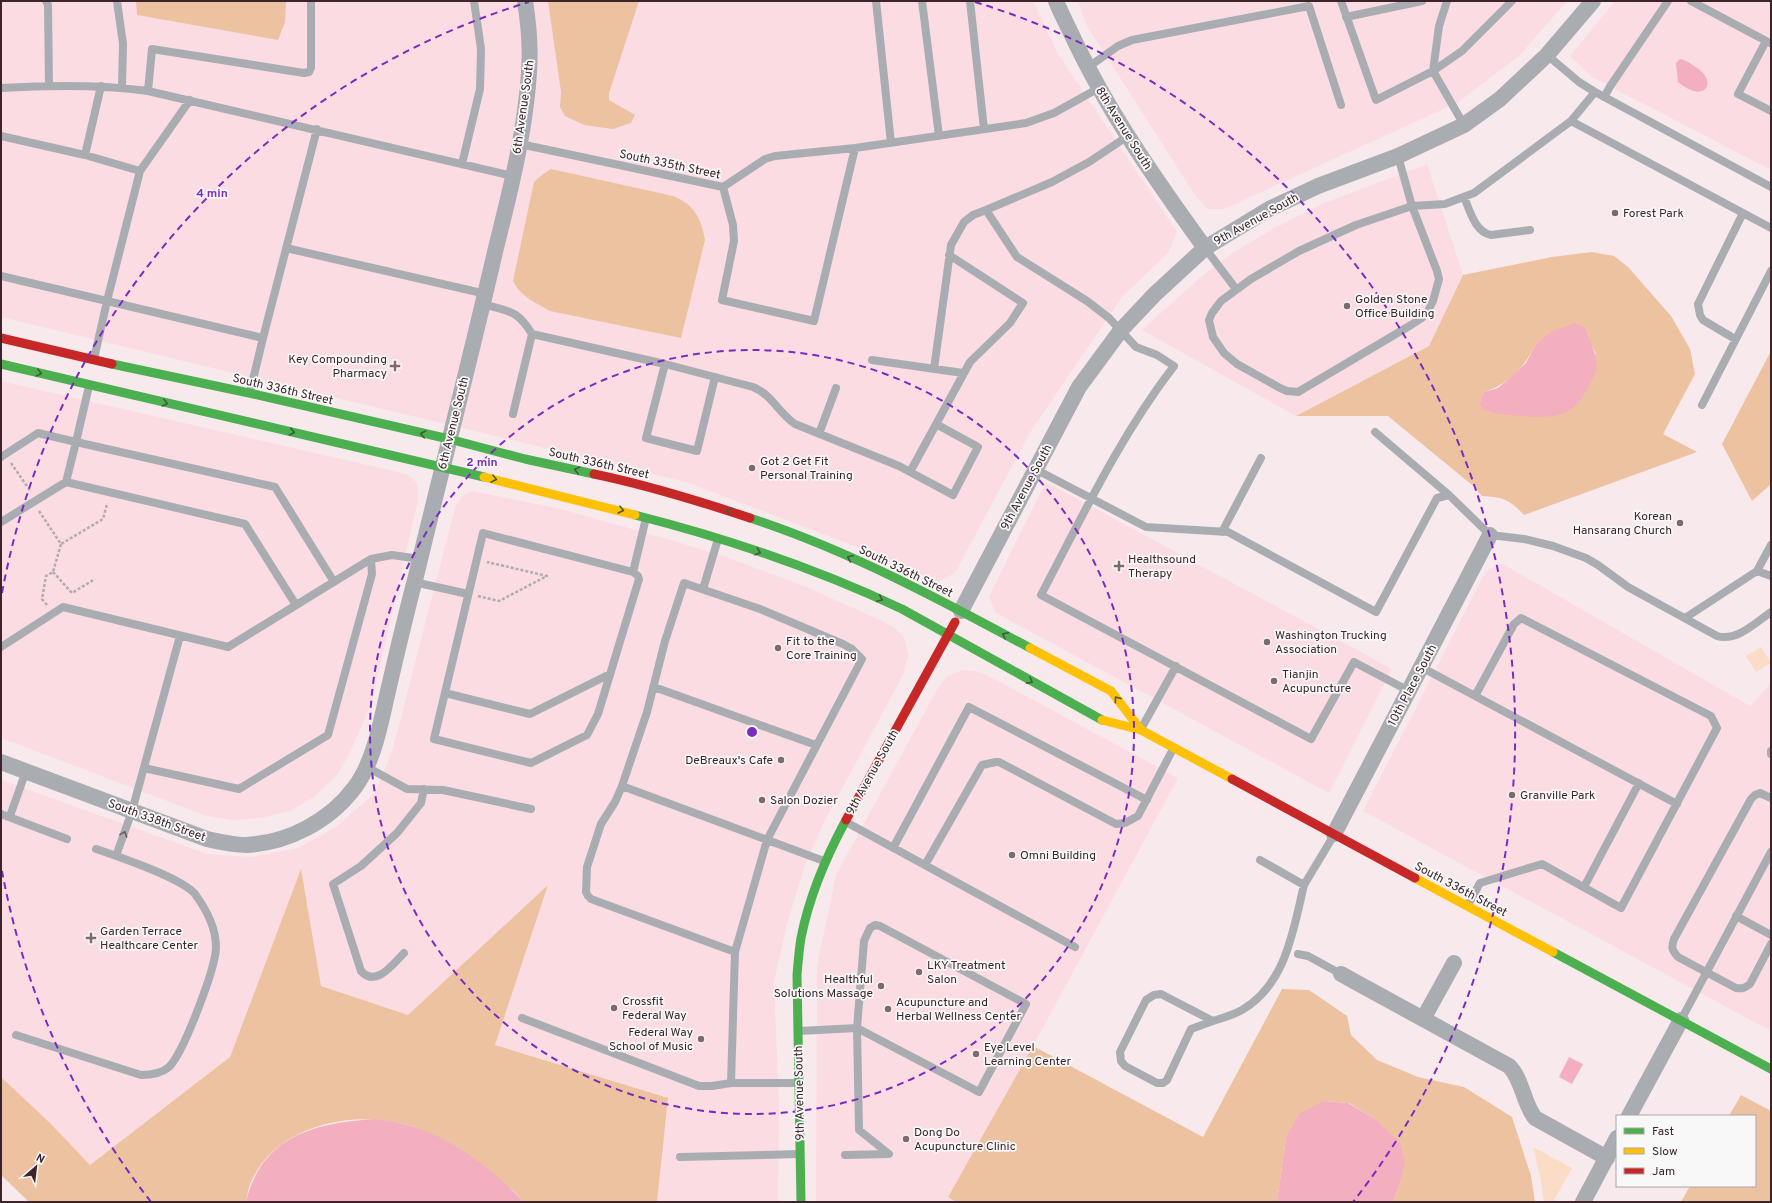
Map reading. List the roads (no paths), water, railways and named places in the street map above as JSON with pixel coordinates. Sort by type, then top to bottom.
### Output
[{"type":"main road","name":"South 336th Street","points":[[1,338],[94,360],[249,393],[449,439],[525,459],[632,482],[707,503],[766,523],[878,569],[961,611],[1111,691],[1140,730]]},
{"type":"main road","name":"South 336th Street","points":[[1,364],[442,466],[647,516],[718,538],[831,578],[902,609],[1102,720],[1140,730],[1771,1069]]},
{"type":"main road","name":"9th Avenue South","points":[[802,1202],[796,990],[801,939],[809,908],[825,861],[961,611]]},
{"type":"street","name":"6th Avenue South","points":[[316,823],[342,802],[356,786],[367,767],[381,723],[520,144],[530,68],[530,37],[525,1]]},
{"type":"street","name":"8th Avenue South","points":[[1058,1],[1086,68],[1128,136],[1205,248]]},
{"type":"street","name":"9th Avenue South","points":[[961,611],[1079,387],[1121,330],[1155,294],[1205,248],[1262,213],[1304,193],[1398,156],[1464,125],[1500,99],[1547,55],[1594,1]]},
{"type":"street","name":"10th Place South","points":[[1334,834],[1490,535]]},
{"type":"street","name":"South 338th Street","points":[[1,762],[207,839],[225,843],[245,845],[277,840],[316,823]]},
{"type":"street","points":[[1423,1019],[1454,962]]},
{"type":"street","points":[[1341,974],[1509,1066],[1514,1071],[1529,1110],[1536,1118],[1607,1158]]},
{"type":"street","points":[[1630,1115],[1681,1020]]},
{"type":"street","points":[[1583,1202],[1616,1140]]},
{"type":"lane","points":[[46,1],[48,5],[49,85]]},
{"type":"lane","points":[[117,1],[123,44],[122,87]]},
{"type":"lane","points":[[148,91],[152,48],[304,73],[309,72],[311,68],[311,1]]},
{"type":"lane","points":[[462,164],[480,89],[481,49],[474,1]]},
{"type":"lane","points":[[876,1],[891,143]]},
{"type":"lane","points":[[922,1],[938,136]]},
{"type":"lane","points":[[970,1],[984,129]]},
{"type":"lane","points":[[1341,1],[1376,100],[1432,71],[1462,51],[1512,1]]},
{"type":"lane","points":[[1346,17],[1422,1]]},
{"type":"lane","points":[[1448,1],[1439,26],[1432,71],[1464,125]]},
{"type":"lane","points":[[1604,97],[1668,1]]},
{"type":"lane","points":[[1691,1],[1769,43],[1738,94],[1771,111]]},
{"type":"lane","points":[[1086,68],[1118,46],[1132,40],[1308,4],[1341,104]]},
{"type":"lane","points":[[1547,55],[1579,82],[1595,92],[1771,187]]},
{"type":"lane","points":[[1,88],[49,85],[101,86],[122,87],[148,91],[317,129],[513,176]]},
{"type":"lane","points":[[85,155],[101,86]]},
{"type":"lane","name":"South 335th Street","points":[[520,144],[723,187],[765,159],[891,143],[1026,123],[1054,113],[1099,88]]},
{"type":"lane","points":[[1398,156],[1412,206],[1439,279],[1433,301],[1428,311],[1411,326],[1298,392],[1287,391],[1237,364],[1218,346],[1210,328],[1209,320],[1212,313],[1221,302],[1236,289],[1299,251],[1356,225],[1412,206],[1445,204],[1474,193],[1571,121],[1595,92]]},
{"type":"lane","points":[[94,360],[107,301],[140,171],[190,100]]},
{"type":"lane","points":[[1571,121],[1771,228]]},
{"type":"lane","points":[[249,393],[317,129]]},
{"type":"lane","points":[[1,136],[85,155],[140,171]]},
{"type":"lane","points":[[934,369],[949,256],[956,236],[964,222],[973,215],[1052,182],[1089,162],[1128,136]]},
{"type":"lane","points":[[723,187],[733,225],[734,241],[722,300],[814,321],[854,148]]},
{"type":"lane","points":[[1464,197],[1479,229],[1485,234],[1491,235],[1530,230]]},
{"type":"lane","points":[[986,210],[1017,257],[1087,301],[1109,318],[1136,347],[1157,355],[1174,366],[1130,429],[1041,595],[1311,739],[1354,662],[1409,691]]},
{"type":"lane","points":[[1735,339],[1703,320],[1700,315],[1698,304],[1743,213]]},
{"type":"lane","points":[[286,248],[484,299],[521,317],[532,334],[665,364],[761,390],[790,420],[819,434],[910,472],[953,495],[978,447],[936,424]]},
{"type":"lane","points":[[1205,248],[1236,289]]},
{"type":"lane","points":[[910,472],[963,373],[973,358],[1010,323],[1023,303],[949,256]]},
{"type":"lane","points":[[1702,405],[1771,271]]},
{"type":"lane","points":[[1,276],[263,338]]},
{"type":"lane","points":[[513,414],[532,334]]},
{"type":"lane","points":[[872,360],[963,373]]},
{"type":"lane","points":[[665,364],[646,438],[697,451],[715,377]]},
{"type":"lane","points":[[66,482],[89,385]]},
{"type":"lane","points":[[819,434],[836,388]]},
{"type":"lane","points":[[1375,432],[1449,495],[1490,535],[1524,539],[1553,546],[1586,558],[1628,587],[1723,638],[1737,635],[1771,612]]},
{"type":"lane","points":[[3,456],[38,433],[275,487],[334,582]]},
{"type":"lane","points":[[1222,532],[1261,458]]},
{"type":"lane","points":[[1036,469],[1146,527],[1228,532],[1376,612],[1437,498],[1449,495]]},
{"type":"lane","points":[[1,522],[66,482],[245,524],[296,605]]},
{"type":"lane","points":[[633,572],[647,516]]},
{"type":"lane","points":[[482,534],[633,572],[637,573],[639,579],[598,714],[590,732],[531,762],[434,739],[482,534]]},
{"type":"lane","points":[[703,589],[718,538]]},
{"type":"lane","points":[[1685,618],[1757,571],[1771,544]]},
{"type":"lane","points":[[1,647],[62,607],[228,647],[371,559],[392,555],[420,559]]},
{"type":"lane","points":[[144,768],[239,789],[328,735],[372,574],[371,559]]},
{"type":"lane","points":[[1757,571],[1771,576]]},
{"type":"lane","points":[[414,582],[468,594]]},
{"type":"lane","points":[[731,1083],[735,952],[767,840],[862,659],[852,649],[843,644],[760,609],[684,582],[665,641],[654,687],[622,786],[615,802],[601,824],[587,867],[586,886],[588,896],[591,899],[735,952]]},
{"type":"lane","points":[[1468,906],[1480,883],[1542,864],[1621,908],[1717,728],[1712,716],[1521,618],[1514,624],[1476,696]]},
{"type":"lane","points":[[116,856],[132,811],[180,636]]},
{"type":"lane","points":[[1140,730],[1176,666]]},
{"type":"lane","points":[[1422,667],[1677,804]]},
{"type":"lane","points":[[445,693],[530,714],[610,674]]},
{"type":"lane","points":[[654,687],[816,745]]},
{"type":"lane","points":[[893,848],[969,707],[1147,800]]},
{"type":"lane","points":[[925,865],[982,765],[1000,762],[1116,824],[1125,823],[1138,816],[1174,748]]},
{"type":"lane","points":[[367,767],[407,789],[443,790],[532,809]]},
{"type":"lane","points":[[10,816],[26,771]]},
{"type":"lane","points":[[1584,887],[1639,784]]},
{"type":"lane","points":[[622,786],[825,861]]},
{"type":"lane","points":[[404,953],[386,972],[373,977],[364,974],[361,971],[333,884],[361,866],[397,832],[421,803],[424,789]]},
{"type":"lane","points":[[1771,798],[1760,793],[1751,799],[1674,939],[1672,946],[1673,951],[1678,957],[1736,988],[1745,988],[1750,984],[1771,944]]},
{"type":"lane","points":[[1,814],[10,816],[67,839]]},
{"type":"lane","points":[[845,822],[1074,947]]},
{"type":"lane","points":[[1213,1021],[1161,994],[1154,995],[1146,1000],[1139,1013],[1120,1052],[1121,1061],[1125,1066],[1158,1083],[1163,1083],[1167,1080],[1191,1029],[1213,1021],[1242,1010],[1270,986],[1287,951],[1304,885],[1334,834]]},
{"type":"lane","points":[[16,1035],[141,1075],[152,1075],[162,1072],[174,1060],[185,1042],[214,964],[216,949],[213,926],[194,893],[180,882],[96,849]]},
{"type":"lane","points":[[1681,1020],[1771,852]]},
{"type":"lane","points":[[1260,860],[1304,885]]},
{"type":"lane","points":[[1736,916],[1771,936]]},
{"type":"lane","points":[[798,1031],[857,1028],[979,1092],[1026,1004],[880,926],[875,925],[870,928],[864,941],[857,1028],[859,1130],[888,1154],[845,1155]]},
{"type":"lane","points":[[1298,954],[1308,956],[1341,974]]},
{"type":"lane","points":[[522,1018],[699,1086],[712,1086],[731,1083],[799,1083]]},
{"type":"lane","points":[[680,1157],[800,1154]]},
{"type":"place","name":"Forest Park","points":[[1615,213]]},
{"type":"place","name":"Golden Stone Office Building","points":[[1347,306]]},
{"type":"place","name":"Key Compounding Pharmacy","points":[[395,366]]},
{"type":"place","name":"Got 2 Get Fit Personal Training","points":[[752,468]]},
{"type":"place","name":"Korean Hansarang Church","points":[[1680,523]]},
{"type":"place","name":"Healthsound Therapy","points":[[1119,566]]},
{"type":"place","name":"Washington Trucking Association","points":[[1267,642]]},
{"type":"place","name":"Fit to the Core Training","points":[[778,648]]},
{"type":"place","name":"Tianjin Acupuncture","points":[[1274,681]]},
{"type":"place","name":"DeBreaux's Cafe","points":[[781,760]]},
{"type":"place","name":"Granville Park","points":[[1512,795]]},
{"type":"place","name":"Salon Dozier","points":[[762,800]]},
{"type":"place","name":"Omni Building","points":[[1012,855]]},
{"type":"place","name":"Garden Terrace Healthcare Center","points":[[91,938]]},
{"type":"place","name":"LKY Treatment Salon","points":[[919,972]]},
{"type":"place","name":"Healthful Solutions Massage","points":[[881,986]]},
{"type":"place","name":"Crossfit Federal Way","points":[[614,1008]]},
{"type":"place","name":"Acupuncture and Herbal Wellness Center","points":[[888,1009]]},
{"type":"place","name":"Federal Way School of Music","points":[[701,1039]]},
{"type":"place","name":"Eye Level Learning Center","points":[[976,1054]]},
{"type":"place","name":"Dong Do Acupuncture Clinic","points":[[906,1139]]}]
